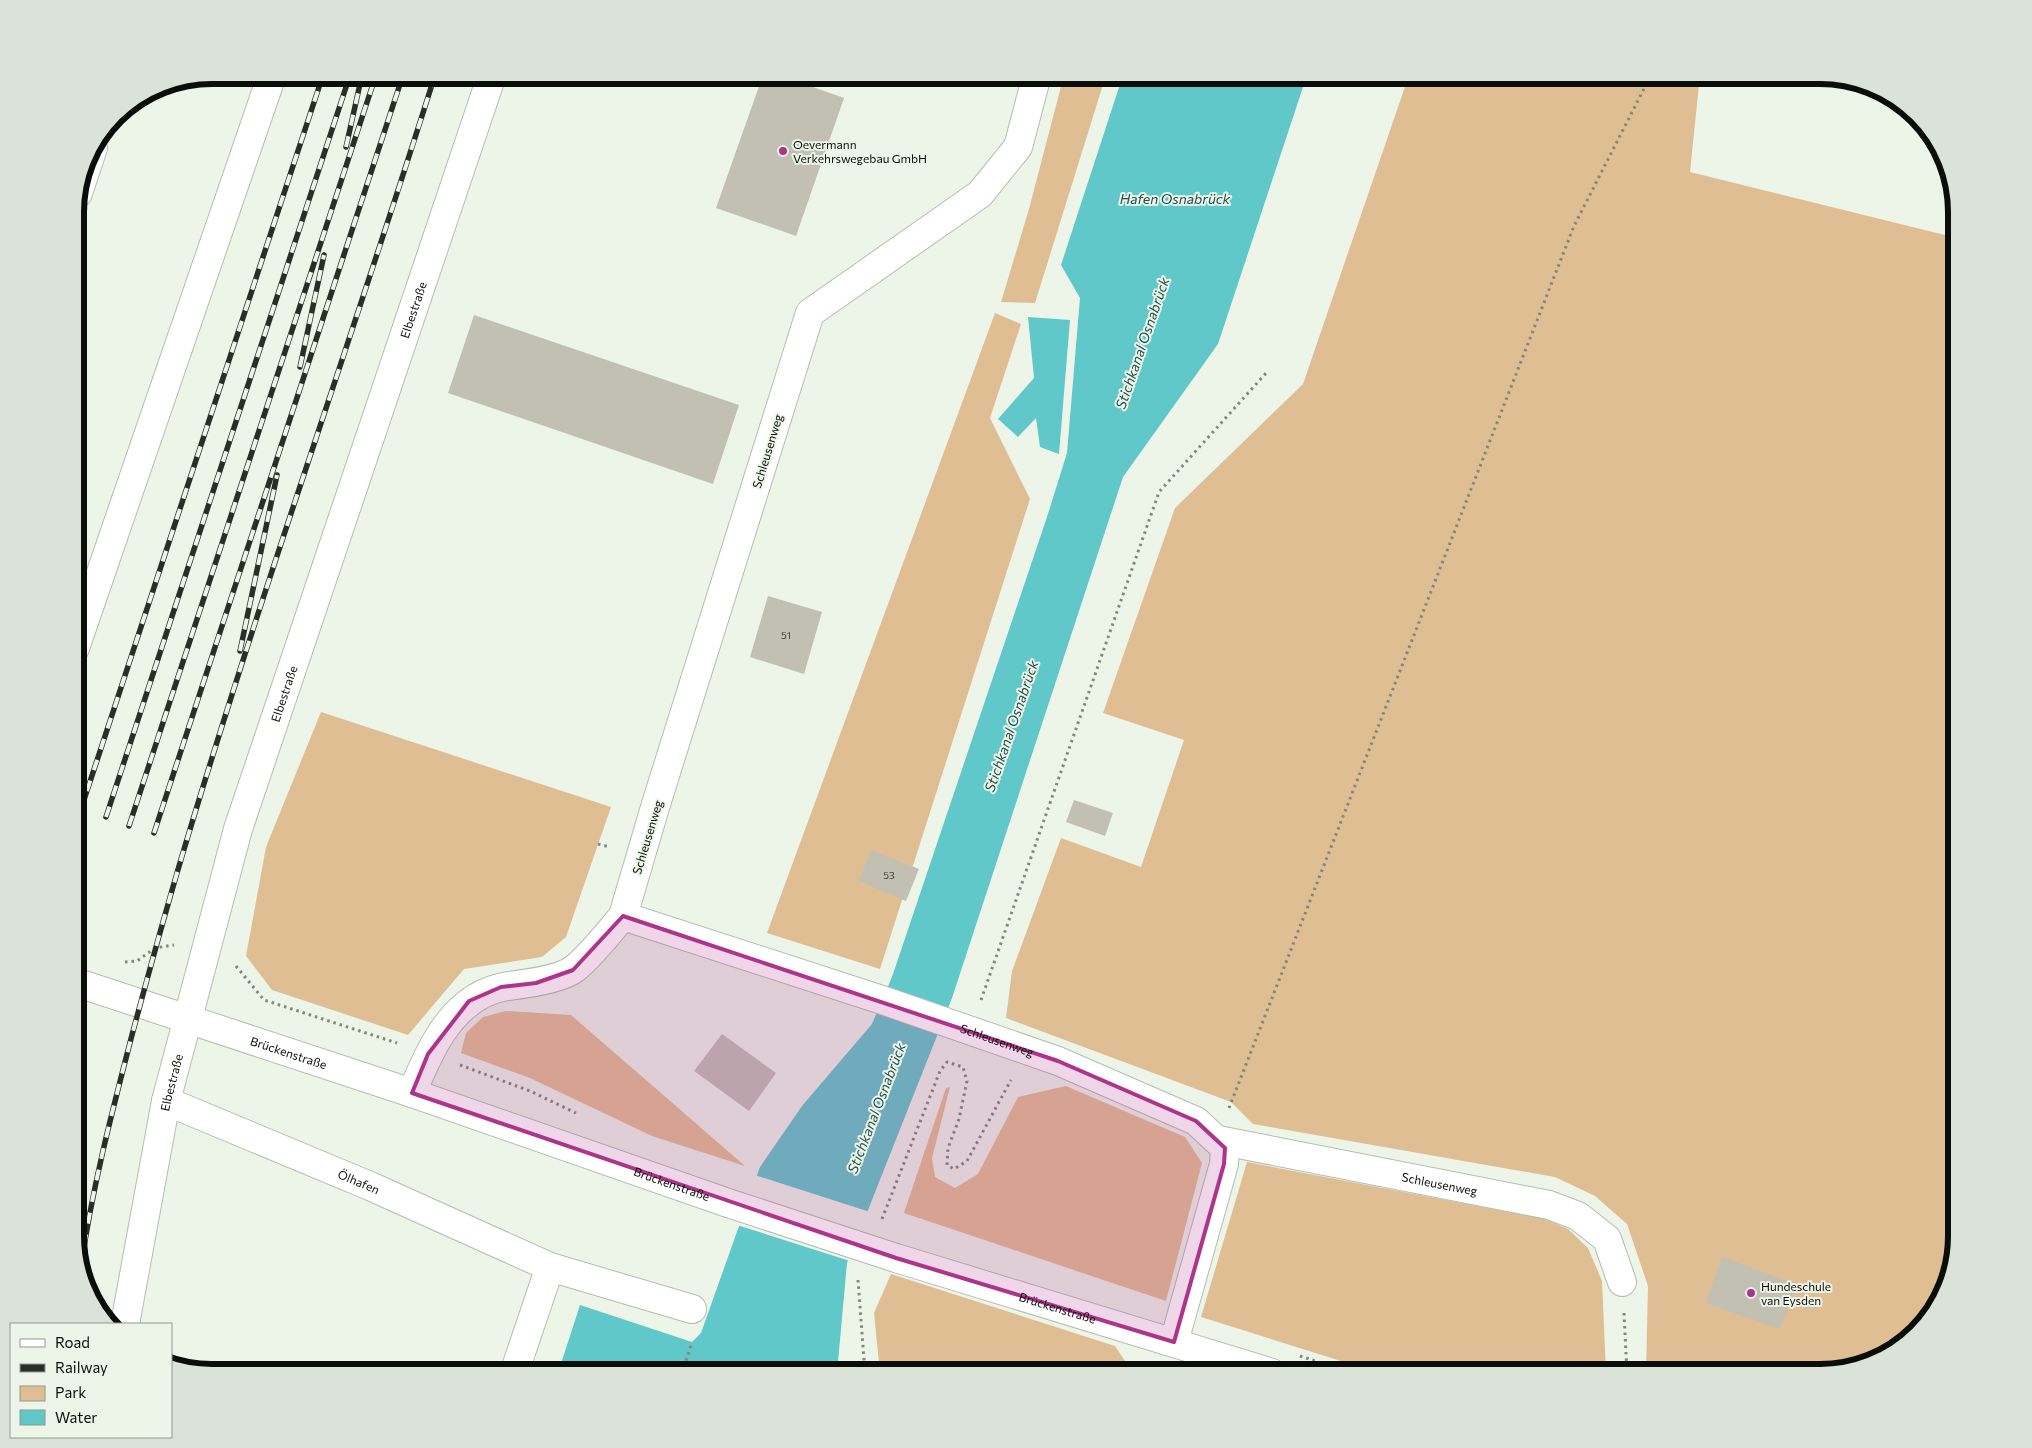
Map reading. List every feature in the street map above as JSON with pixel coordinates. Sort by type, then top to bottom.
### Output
[{"type":"street","points":[[84,622],[269,84]]},
{"type":"street","name":"Elbestraße","points":[[125,1323],[166,1101],[238,828],[489,84]]},
{"type":"street","name":"Schleusenweg","points":[[412,1093],[428,1054],[449,1022],[469,1001],[501,988],[536,983],[573,970],[623,916],[656,804],[810,312],[980,194],[1018,147],[1036,84]]},
{"type":"street","name":"Schleusenweg","points":[[623,916],[882,1000],[1058,1061],[1196,1121],[1218,1140],[1549,1205],[1578,1216],[1607,1238],[1622,1282]]},
{"type":"street","name":"Brückenstraße","points":[[84,985],[412,1093],[728,1203],[896,1258],[1244,1364]]},
{"type":"street","name":"Ölhafen","points":[[166,1101],[370,1186],[550,1267],[692,1308]]},
{"type":"street","points":[[1174,1342],[1224,1164],[1225,1148],[1218,1140]]},
{"type":"street","points":[[517,1364],[550,1267]]},
{"type":"path","points":[[1218,1140],[1231,1102],[1574,226],[1646,84]]},
{"type":"path","points":[[981,1001],[1159,492],[1267,372]]},
{"type":"path","points":[[880,1225],[940,1071],[948,1062],[962,1067],[967,1082],[959,1119],[948,1148],[947,1165],[954,1169],[967,1161],[1012,1078]]},
{"type":"path","points":[[858,1280],[864,1364]]},
{"type":"path","points":[[1622,1282],[1627,1364]]},
{"type":"path","points":[[685,1364],[692,1342]]},
{"type":"highlighted area","points":[[623,916],[1058,1061],[1196,1121],[1225,1148],[1224,1164],[1174,1342],[896,1258],[412,1093],[428,1054],[469,1001],[501,987],[536,983],[573,970]]},
{"type":"green space","points":[[1062,84],[1103,84],[1035,303],[1001,302],[1029,209]]},
{"type":"green space","points":[[1406,84],[1699,84],[1690,172],[1948,236],[1948,1236],[1946,1261],[1935,1293],[1927,1307],[1911,1327],[1884,1347],[1869,1355],[1837,1363],[1646,1364],[1648,1286],[1627,1224],[1595,1196],[1555,1177],[1253,1124],[1231,1102],[1006,1018],[1012,971],[1061,838],[1141,867],[1184,740],[1103,713],[1175,508],[1303,384]]},
{"type":"green space","points":[[995,313],[1021,324],[990,418],[1030,499],[880,969],[767,933]]},
{"type":"green space","points":[[321,712],[611,807],[566,937],[542,957],[464,969],[408,1035],[272,990],[246,956],[266,847]]},
{"type":"green space","points":[[506,1011],[571,1015],[745,1166],[652,1136],[530,1078],[461,1053],[466,1033],[483,1017]]},
{"type":"green space","points":[[1066,1086],[1185,1137],[1202,1163],[1166,1301],[904,1213],[946,1088],[950,1087],[932,1158],[935,1177],[955,1188],[978,1174],[1018,1097]]},
{"type":"green space","points":[[1247,1162],[1545,1219],[1568,1229],[1588,1248],[1602,1281],[1606,1364],[1350,1364],[1201,1317]]},
{"type":"green space","points":[[891,1274],[1115,1346],[1127,1364],[879,1364],[874,1313]]},
{"type":"water","points":[[1120,84],[1304,84],[1218,344],[1123,477],[952,998],[847,1263],[838,1364],[561,1364],[580,1305],[692,1342],[701,1333],[760,1167],[802,1106],[872,1024],[892,977],[1067,453],[1080,298],[1061,265]]},
{"type":"water","points":[[1028,317],[1070,320],[1059,454],[1040,447],[1036,418],[1018,437],[998,419],[1034,378]]},
{"type":"pier","points":[[755,1175],[870,1212],[850,1261],[737,1225]]},
{"type":"building","points":[[760,84],[804,84],[844,98],[796,236],[716,208]]},
{"type":"building","points":[[474,315],[739,405],[713,484],[448,393]]},
{"type":"building","points":[[768,596],[822,612],[804,674],[750,657]]},
{"type":"building","points":[[1074,800],[1113,813],[1105,836],[1066,822]]},
{"type":"building","points":[[871,850],[919,869],[906,901],[859,881]]},
{"type":"building","points":[[722,1034],[776,1073],[749,1111],[694,1071]]},
{"type":"building","name":"Hundeschule van Eysden","points":[[1722,1257],[1796,1284],[1780,1329],[1706,1303]]},
{"type":"railway","points":[[84,800],[320,84]]},
{"type":"railway","points":[[106,817],[347,84]]},
{"type":"railway","points":[[346,147],[360,84]]},
{"type":"railway","points":[[129,826],[373,84]]},
{"type":"railway","points":[[154,833],[400,84]]},
{"type":"railway","points":[[84,1248],[110,1121],[159,935],[181,861],[248,645],[432,84]]},
{"type":"railway","points":[[300,367],[324,255]]},
{"type":"railway","points":[[240,651],[277,475]]},
{"type":"place","name":"Oevermann Verkehrswegebau GmbH","points":[[783,151]]},
{"type":"place","name":"Hundeschule van Eysden","points":[[1751,1293]]},
{"type":"water label","name":"Hafen Osnabrück","points":[[1175,198]]},
{"type":"water label","name":"Stichkanal Osnabrück","points":[[1142,343]]},
{"type":"water label","name":"Stichkanal Osnabrück","points":[[1011,726]]},
{"type":"water label","name":"Stichkanal Osnabrück","points":[[876,1108]]}]
